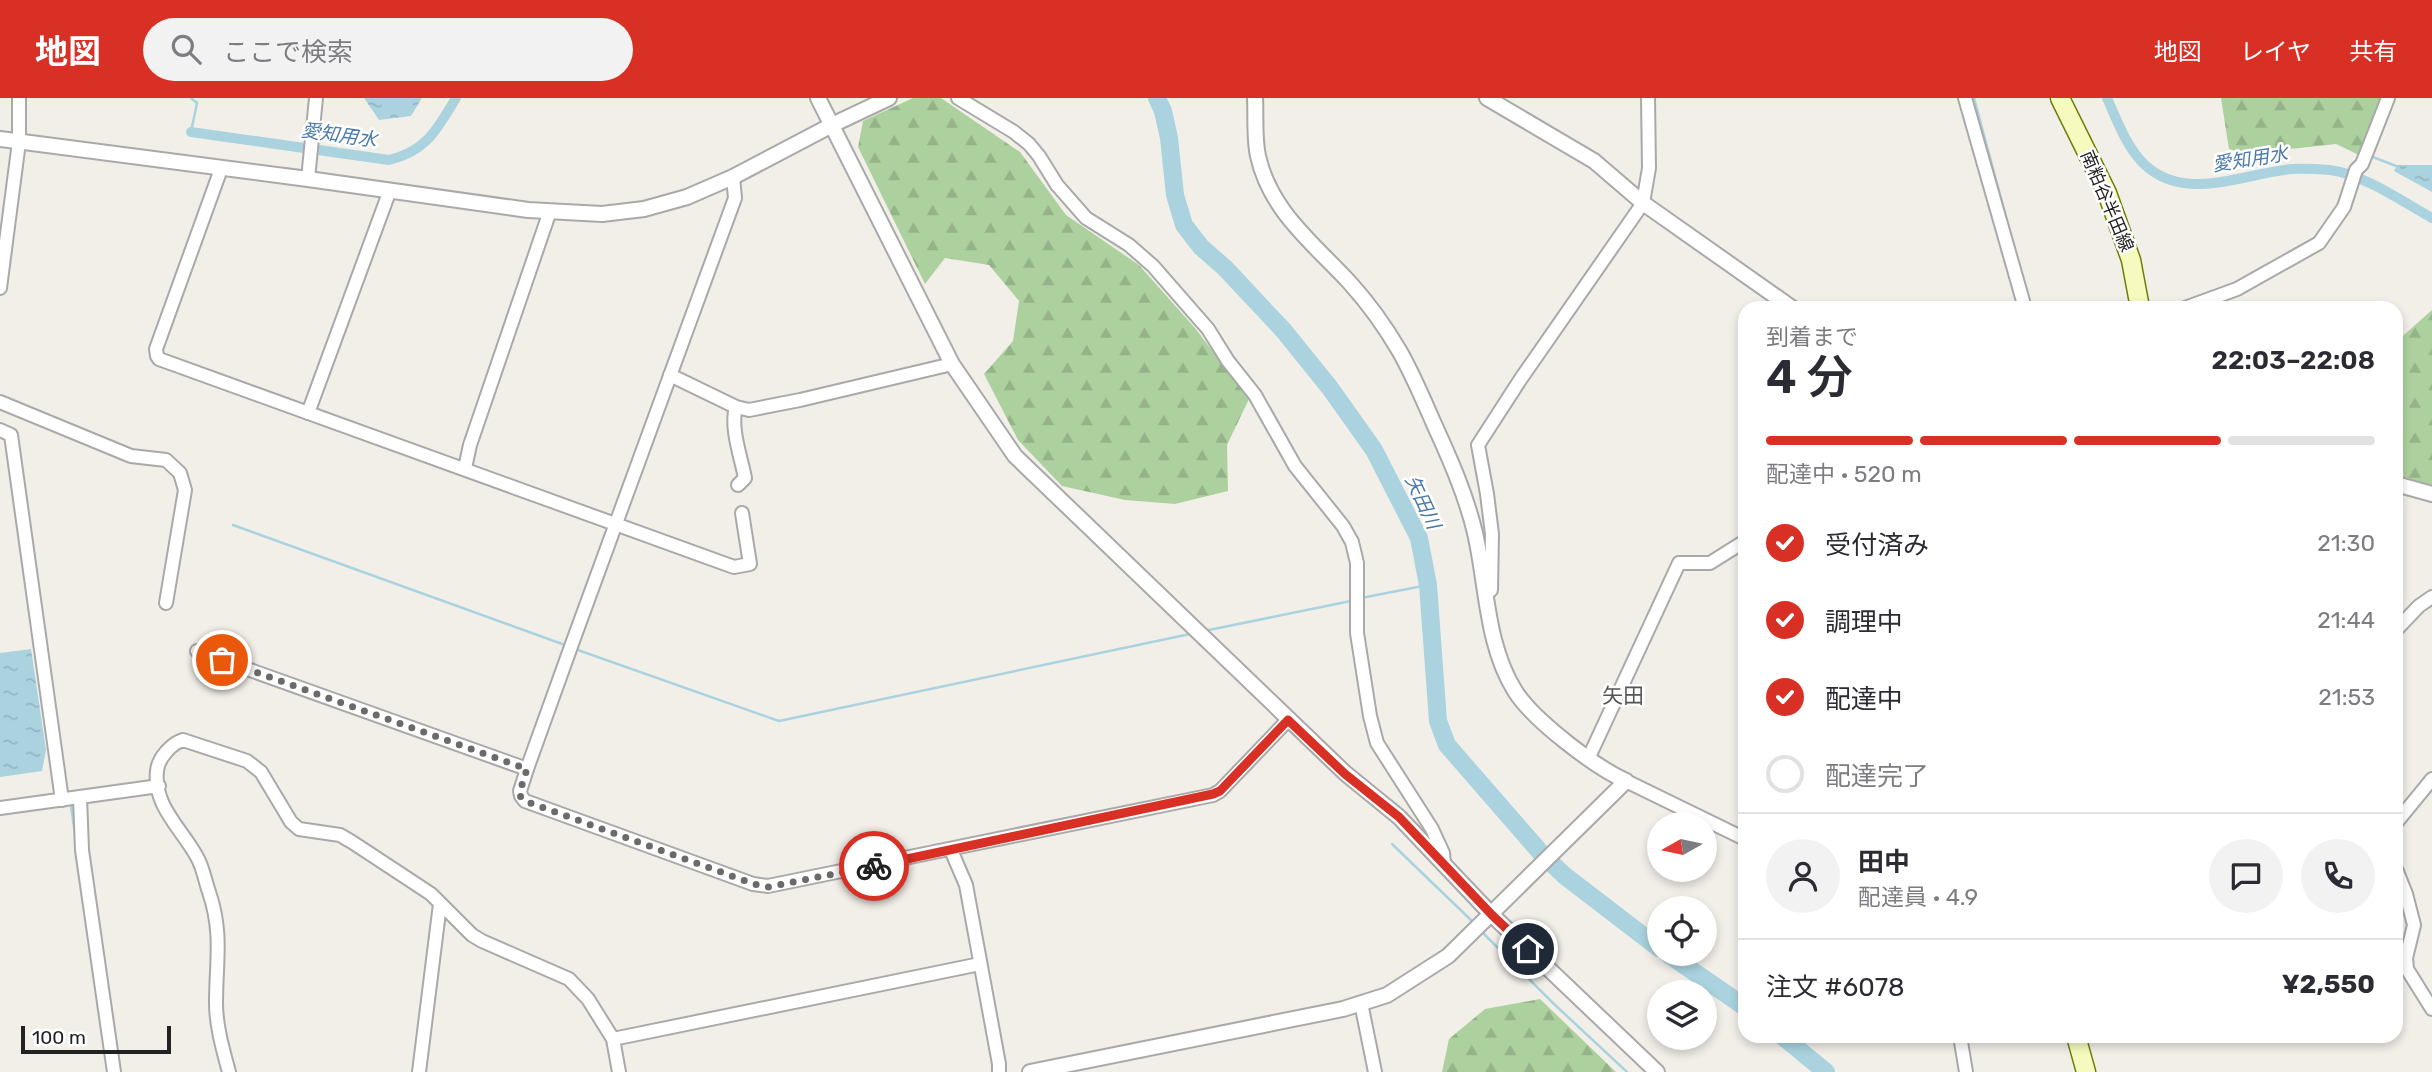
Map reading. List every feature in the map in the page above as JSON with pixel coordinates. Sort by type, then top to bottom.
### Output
[{"type":"main road","name":"南粕谷半田線","points":[[2060,98],[2107,193],[2131,260],[2139,301]]},
{"type":"main road","points":[[2078,1043],[2086,1072]]},
{"type":"street","points":[[0,288],[19,142],[19,98]]},
{"type":"street","points":[[309,179],[316,98]]},
{"type":"street","points":[[818,98],[952,364],[1014,456],[1345,774],[1399,817],[1492,915],[1657,1072]]},
{"type":"street","points":[[0,139],[528,210],[602,214],[644,209],[687,197],[733,177],[889,98]]},
{"type":"street","points":[[958,98],[1029,144],[1057,185],[1086,218],[1129,246],[1153,266],[1208,329],[1228,361],[1255,395],[1307,482],[1343,526],[1352,542],[1357,563],[1357,633],[1377,743],[1432,829],[1443,853],[1444,864]]},
{"type":"street","points":[[1255,98],[1258,156],[1268,187],[1289,220],[1367,304],[1400,351],[1457,474],[1475,533],[1497,649],[1504,672],[1517,694],[1540,719],[1589,757],[1626,781],[1738,836]]},
{"type":"street","points":[[1487,98],[1594,161],[1643,204],[1782,301]]},
{"type":"street","points":[[1486,594],[1492,590],[1492,534],[1488,494],[1478,445],[1643,204],[1649,168],[1648,98]]},
{"type":"street","points":[[1965,98],[2023,301]]},
{"type":"street","points":[[2204,301],[2237,289],[2319,243],[2344,207],[2356,170],[2367,152],[2388,98]]},
{"type":"street","points":[[221,169],[156,349],[157,356],[166,362],[734,567],[750,564],[742,513]]},
{"type":"street","points":[[733,177],[735,198],[527,769],[520,791],[520,796],[525,801],[768,887],[1213,794],[1220,791],[1288,720]]},
{"type":"street","points":[[308,413],[390,190]]},
{"type":"street","points":[[465,468],[470,445],[550,211]]},
{"type":"street","points":[[670,374],[736,407],[749,410],[952,364]]},
{"type":"street","points":[[0,402],[131,456],[166,460],[180,472],[185,490],[166,603]]},
{"type":"street","points":[[736,407],[735,427],[745,478],[738,485]]},
{"type":"street","points":[[0,430],[11,435],[62,800]]},
{"type":"street","points":[[2403,486],[2432,494]]},
{"type":"street","points":[[1589,757],[1679,563],[1710,563],[1738,545]]},
{"type":"street","points":[[2403,622],[2432,597]]},
{"type":"street","points":[[197,651],[527,769]]},
{"type":"street","points":[[229,1072],[217,1017],[219,931],[216,911],[197,857],[169,817],[159,786],[157,771],[161,759],[177,741],[183,740],[247,761],[261,772],[291,822],[299,829],[340,835],[431,894],[482,941],[569,979],[587,999],[613,1039],[619,1072]]},
{"type":"street","points":[[2403,814],[2432,779]]},
{"type":"street","points":[[1030,1072],[1343,1009],[1387,995],[1448,956],[1626,781]]},
{"type":"street","points":[[0,808],[159,786]]},
{"type":"street","points":[[80,797],[82,850],[114,1072]]},
{"type":"street","points":[[951,850],[966,885],[999,1072]]},
{"type":"street","points":[[2403,886],[2414,925],[2406,958],[2407,969],[2432,1009]]},
{"type":"street","points":[[419,1072],[440,904]]},
{"type":"street","points":[[613,1039],[980,964]]},
{"type":"street","points":[[1361,1003],[1375,1072]]},
{"type":"street","points":[[1961,1043],[1966,1072]]},
{"type":"green space","points":[[913,98],[941,98],[1020,152],[1066,215],[1139,265],[1195,328],[1249,399],[1227,445],[1228,491],[1175,504],[1125,500],[1062,486],[1018,440],[984,374],[1013,341],[1019,301],[989,265],[945,258],[925,284],[858,147],[863,121]]},
{"type":"green space","points":[[2221,98],[2383,98],[2359,155],[2336,144],[2246,154],[2229,149]]},
{"type":"green space","points":[[2432,310],[2432,485],[2403,484],[2403,336]]},
{"type":"green space","points":[[1540,999],[1616,1072],[1442,1072],[1449,1039],[1485,1009]]},
{"type":"water","points":[[364,98],[422,98],[411,116],[379,120]]},
{"type":"water","points":[[2397,165],[2432,165],[2432,192],[2394,171]]},
{"type":"water","points":[[31,649],[46,750],[42,771],[0,777],[0,653]]},
{"type":"waterway","points":[[191,98],[197,103],[191,132]]},
{"type":"waterway","name":"愛知用水","points":[[191,132],[389,160],[422,145],[456,98]]},
{"type":"waterway","name":"矢田川","points":[[1157,98],[1169,138],[1175,195],[1184,225],[1201,247],[1225,268],[1284,331],[1330,388],[1374,450],[1419,538],[1428,585],[1438,721],[1447,745],[1541,853],[1565,876],[1647,939]]},
{"type":"waterway","points":[[1974,98],[2014,247]]},
{"type":"waterway","name":"愛知用水","points":[[2107,98],[2122,132],[2137,156],[2159,175],[2177,182],[2215,183],[2292,169],[2330,170],[2369,183],[2432,218]]},
{"type":"waterway","points":[[2370,156],[2399,167]]},
{"type":"waterway","points":[[233,525],[565,645]]},
{"type":"waterway","points":[[1361,598],[1428,585]]},
{"type":"waterway","points":[[1204,631],[1351,601]]},
{"type":"waterway","points":[[575,649],[779,721],[1190,634]]},
{"type":"waterway","points":[[71,806],[76,841]]},
{"type":"waterway","points":[[1392,844],[1473,922]]},
{"type":"waterway","points":[[1480,930],[1627,1072]]},
{"type":"waterway","name":"矢田川","points":[[1685,966],[1738,1002]]},
{"type":"waterway","name":"矢田川","points":[[1791,1043],[1826,1072]]},
{"type":"way so far","points":[[222,660],[527,769],[520,791],[520,796],[525,801],[754,884],[768,887],[874,866]]},
{"type":"district","name":"矢田","points":[[1623,695]]},
{"type":"route","points":[[874,866],[1213,794],[1220,791],[1288,720],[1345,774],[1399,817],[1528,949]]}]
